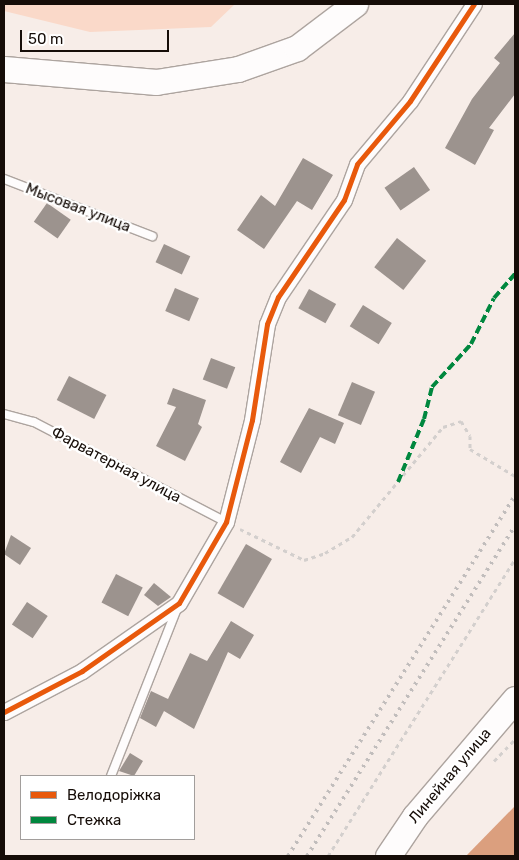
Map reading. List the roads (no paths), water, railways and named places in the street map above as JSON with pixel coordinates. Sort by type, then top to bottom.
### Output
[{"type":"main road","points":[[4,69],[156,82],[238,69],[297,48],[355,4]]},
{"type":"main road","name":"Линейная улица","points":[[388,856],[415,816],[515,699]]},
{"type":"street","points":[[4,712],[82,671],[179,603],[226,522],[252,420],[267,324],[278,298],[344,200],[356,164],[410,101],[474,4]]},
{"type":"lane","name":"Мысовая улица","points":[[4,180],[152,236]]},
{"type":"lane","name":"Фарватерная улица","points":[[4,414],[34,422],[226,522]]},
{"type":"lane","points":[[111,775],[179,603]]},
{"type":"railway","points":[[288,856],[515,495]]},
{"type":"railway","points":[[307,856],[515,526]]}]
